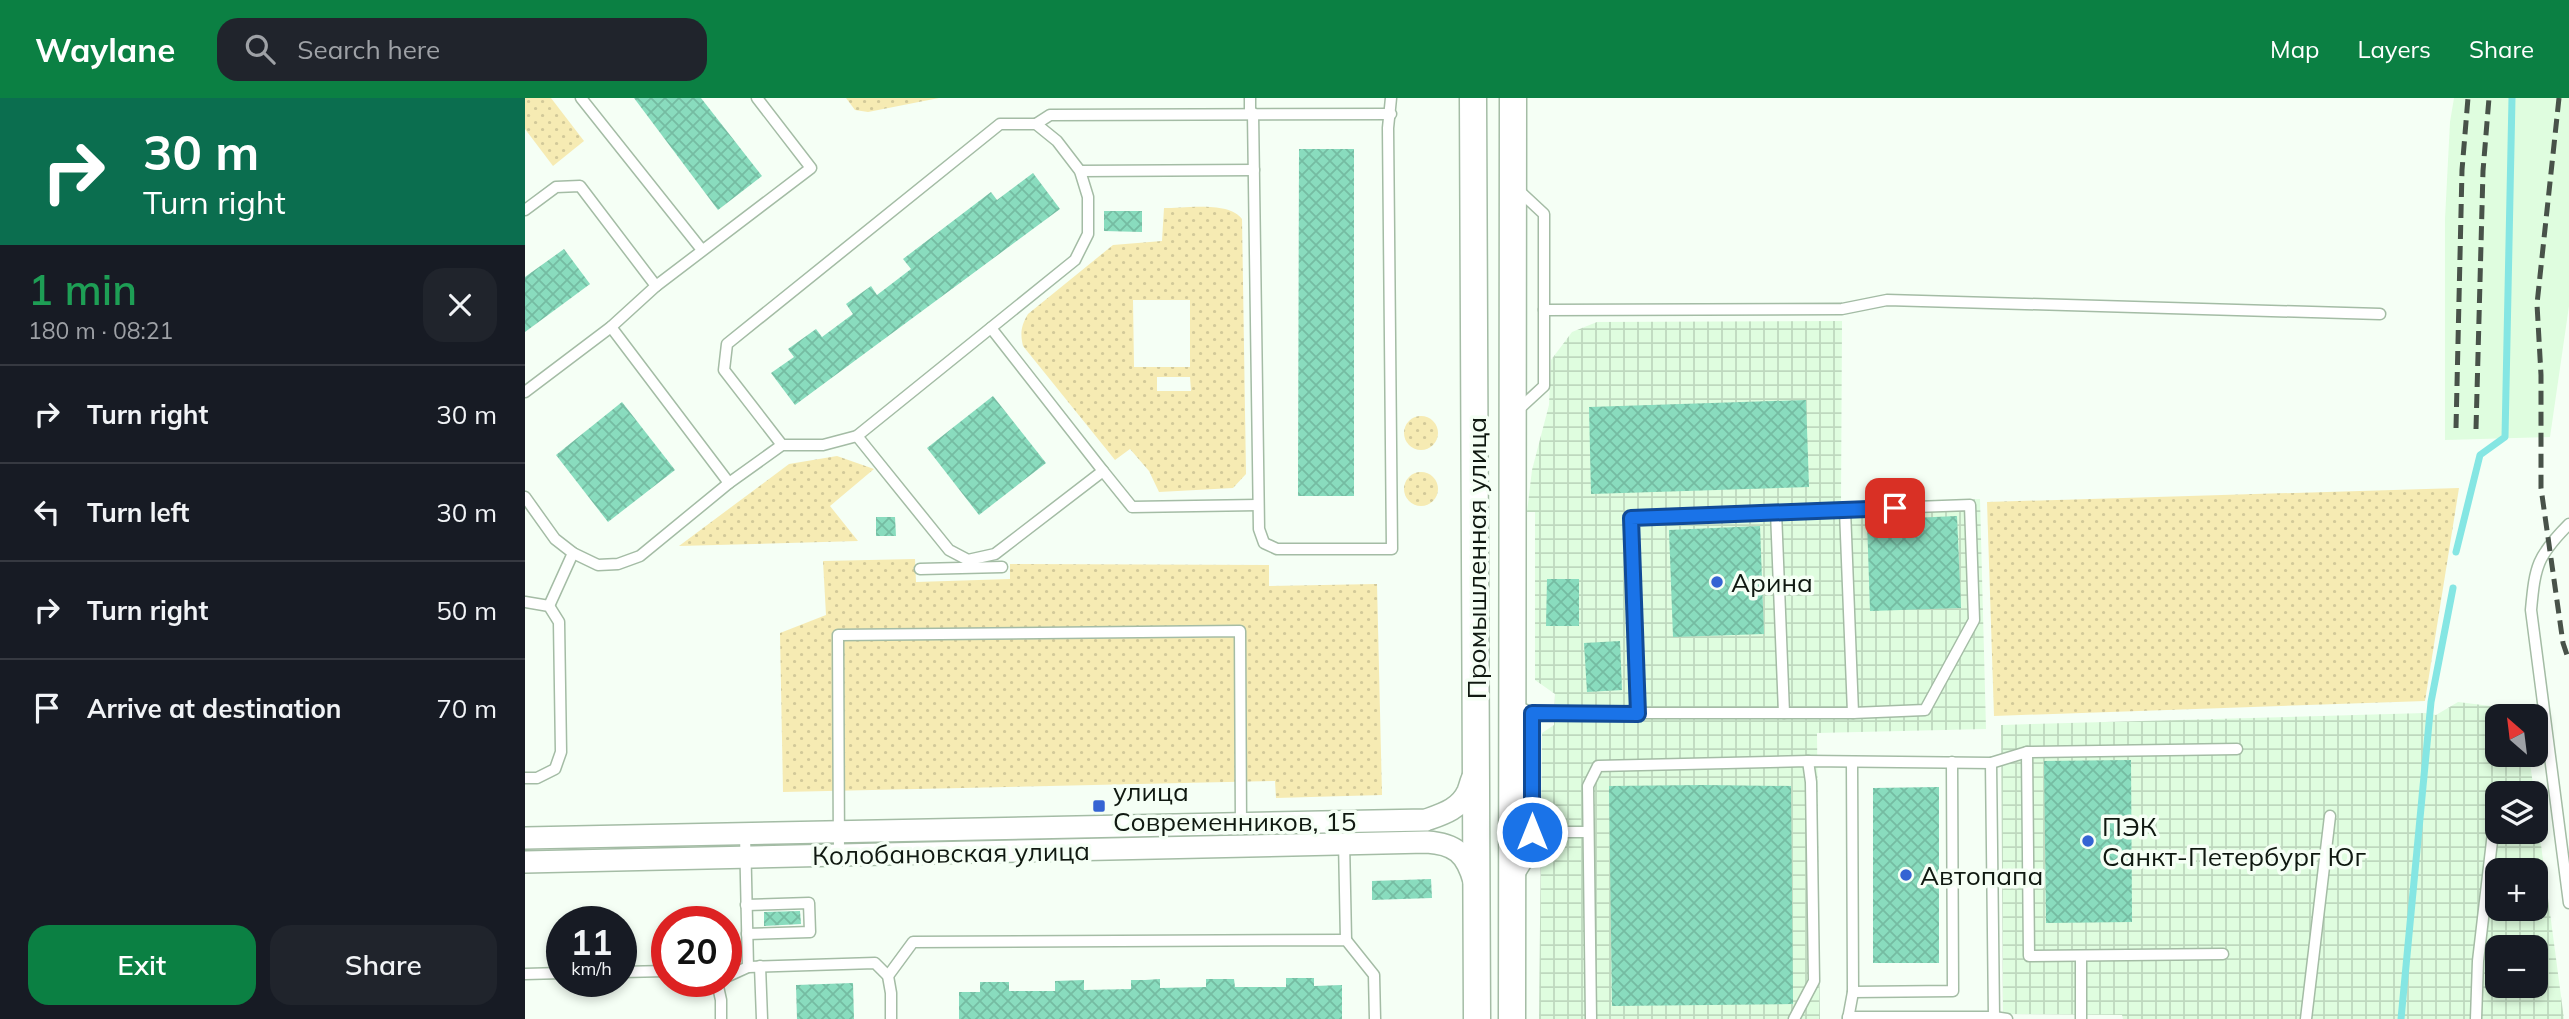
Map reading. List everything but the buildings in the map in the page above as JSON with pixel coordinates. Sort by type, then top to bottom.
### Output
[{"type":"street","name":"Промышленная улица","points":[[1473,98],[1477,1019]]},
{"type":"street","name":"Промышленная улица","points":[[1512,1019],[1513,886],[1523,708],[1513,415],[1513,98]]},
{"type":"street","name":"Колобановская улица","points":[[525,838],[1426,820],[1445,814],[1459,804],[1477,770]]},
{"type":"street","name":"Колобановская улица","points":[[525,862],[1447,844],[1468,863],[1477,889]]},
{"type":"lane","points":[[581,98],[702,250]]},
{"type":"lane","points":[[525,392],[611,327],[656,286],[811,168],[757,98]]},
{"type":"lane","points":[[1250,98],[1254,170],[1259,529],[1264,543],[1277,550],[1392,549],[1388,128],[1391,98]]},
{"type":"lane","points":[[782,445],[724,370],[727,344],[1000,124],[1036,124],[1050,115],[1391,114]]},
{"type":"lane","points":[[525,497],[555,539],[573,553],[598,565],[618,564],[640,555],[782,445],[823,445],[857,436],[1075,260],[1088,234],[1088,197],[1080,171],[1058,141],[1036,124]]},
{"type":"lane","points":[[1080,171],[1254,170]]},
{"type":"lane","points":[[525,210],[556,187],[580,186],[656,286]]},
{"type":"lane","points":[[1513,186],[1544,214],[1544,386],[1513,415]]},
{"type":"lane","points":[[1544,310],[1842,309],[1887,300],[2380,314]]},
{"type":"lane","points":[[611,327],[730,484]]},
{"type":"lane","points":[[991,328],[1132,507],[1258,505]]},
{"type":"lane","points":[[857,436],[949,550],[968,564]]},
{"type":"lane","points":[[968,564],[995,554],[1103,471]]},
{"type":"lane","points":[[1513,886],[1532,854],[1523,708],[1638,714],[1925,710],[1974,620],[1970,505],[1631,518],[1638,714]]},
{"type":"lane","points":[[1845,510],[1853,713]]},
{"type":"lane","points":[[1776,512],[1784,713]]},
{"type":"lane","points":[[2569,524],[2542,555],[2535,573],[2531,610],[2569,903]]},
{"type":"lane","points":[[549,606],[573,553]]},
{"type":"lane","points":[[920,569],[968,564],[1002,567]]},
{"type":"lane","points":[[525,602],[549,606],[559,622],[561,752],[555,769],[537,778],[525,778]]},
{"type":"lane","points":[[839,856],[838,635],[1240,631],[1241,847]]},
{"type":"lane","points":[[1591,1019],[1588,786],[1598,766],[1808,761],[1991,763],[2027,752],[2237,749]]},
{"type":"lane","points":[[2027,752],[2029,956],[2223,954]]},
{"type":"lane","points":[[1794,1019],[1814,981],[1811,782],[1808,761]]},
{"type":"lane","points":[[1852,762],[1853,992],[1848,1018],[2007,1019]]},
{"type":"lane","points":[[1853,992],[1953,991],[1952,762]]},
{"type":"lane","points":[[1991,763],[1994,1017]]},
{"type":"lane","points":[[2306,1019],[2330,816]]},
{"type":"lane","points":[[1343,822],[1346,940],[1374,975],[1375,1019]]},
{"type":"lane","points":[[1532,832],[1588,832]]},
{"type":"lane","points":[[745,834],[748,967]]},
{"type":"lane","points":[[2476,1019],[2478,961],[2492,844]]},
{"type":"lane","points":[[746,905],[809,904],[810,932],[747,934]]},
{"type":"lane","points":[[888,976],[913,942],[1346,940]]},
{"type":"lane","points":[[2081,956],[2081,1019]]},
{"type":"lane","points":[[742,970],[761,966],[875,963],[888,976],[891,1019]]},
{"type":"lane","points":[[761,966],[762,1019]]},
{"type":"lane","points":[[525,974],[546,973]]},
{"type":"lane","points":[[720,997],[721,1019]]},
{"type":"shaded area","points":[[525,98],[551,98],[584,141],[553,166],[525,129]]},
{"type":"shaded area","points":[[846,98],[939,98],[868,112],[855,110]]},
{"type":"shaded area","points":[[2454,98],[2569,98],[2569,306],[2550,437],[2445,440],[2445,219],[2450,122]]},
{"type":"shaded area","points":[[1164,208],[1217,208],[1236,213],[1242,219],[1246,474],[1233,488],[1159,492],[1149,471],[1130,449],[1115,460],[1023,346],[1022,330],[1028,314],[1113,245],[1162,241]],"holes":[[[1133,300],[1190,300],[1190,367],[1134,367]],[[1157,377],[1190,377],[1191,391],[1157,391]]]},
{"type":"shaded area","points":[[1842,321],[1841,503],[1980,499],[1986,729],[1817,733],[1820,1019],[1539,1019],[1542,733],[1554,725],[1555,694],[1535,680],[1535,512],[1527,512],[1532,470],[1549,405],[1551,360],[1572,332],[1597,322]]},
{"type":"shaded area","points":[[1421,416],[1433,421],[1438,433],[1433,445],[1421,450],[1409,445],[1404,433],[1409,421]]},
{"type":"shaded area","points":[[837,456],[874,469],[830,506],[858,541],[679,546],[789,464]]},
{"type":"shaded area","points":[[1421,472],[1433,477],[1438,489],[1433,501],[1421,506],[1409,501],[1404,489],[1409,477]]},
{"type":"shaded area","points":[[2459,488],[2425,701],[1994,716],[1987,502]]},
{"type":"shaded area","points":[[915,559],[916,582],[1010,579],[1010,564],[1269,565],[1269,586],[1377,584],[1382,795],[1276,798],[1275,781],[783,792],[780,633],[826,615],[823,561]]},
{"type":"shaded area","points":[[2458,702],[2485,705],[2485,767],[2531,767],[2532,781],[2485,781],[2485,844],[2541,844],[2543,858],[2485,858],[2485,921],[2548,921],[2548,898],[2564,1019],[2123,1019],[2122,1015],[2003,1014],[2001,725],[2425,713],[2436,715]]},
{"type":"waterway","points":[[2456,552],[2480,455],[2505,437],[2512,98]]},
{"type":"waterway","points":[[2401,1019],[2431,702],[2453,588]]},
{"type":"railway","points":[[2456,428],[2462,170],[2468,98]]},
{"type":"railway","points":[[2476,429],[2483,171],[2489,98]]},
{"type":"railway","points":[[2559,98],[2537,304],[2541,375],[2541,488],[2563,643],[2569,661]]},
{"type":"place","name":"Арина","points":[[1717,582]]},
{"type":"place","name":"улица Современников, 15","points":[[1099,806]]},
{"type":"place","name":"ПЭК Санкт-Петербург Юг","points":[[2088,841]]},
{"type":"place","name":"Автопапа","points":[[1906,875]]},
{"type":"route","points":[[1532,832],[1532,713],[1638,714],[1631,518],[1895,508]]}]
